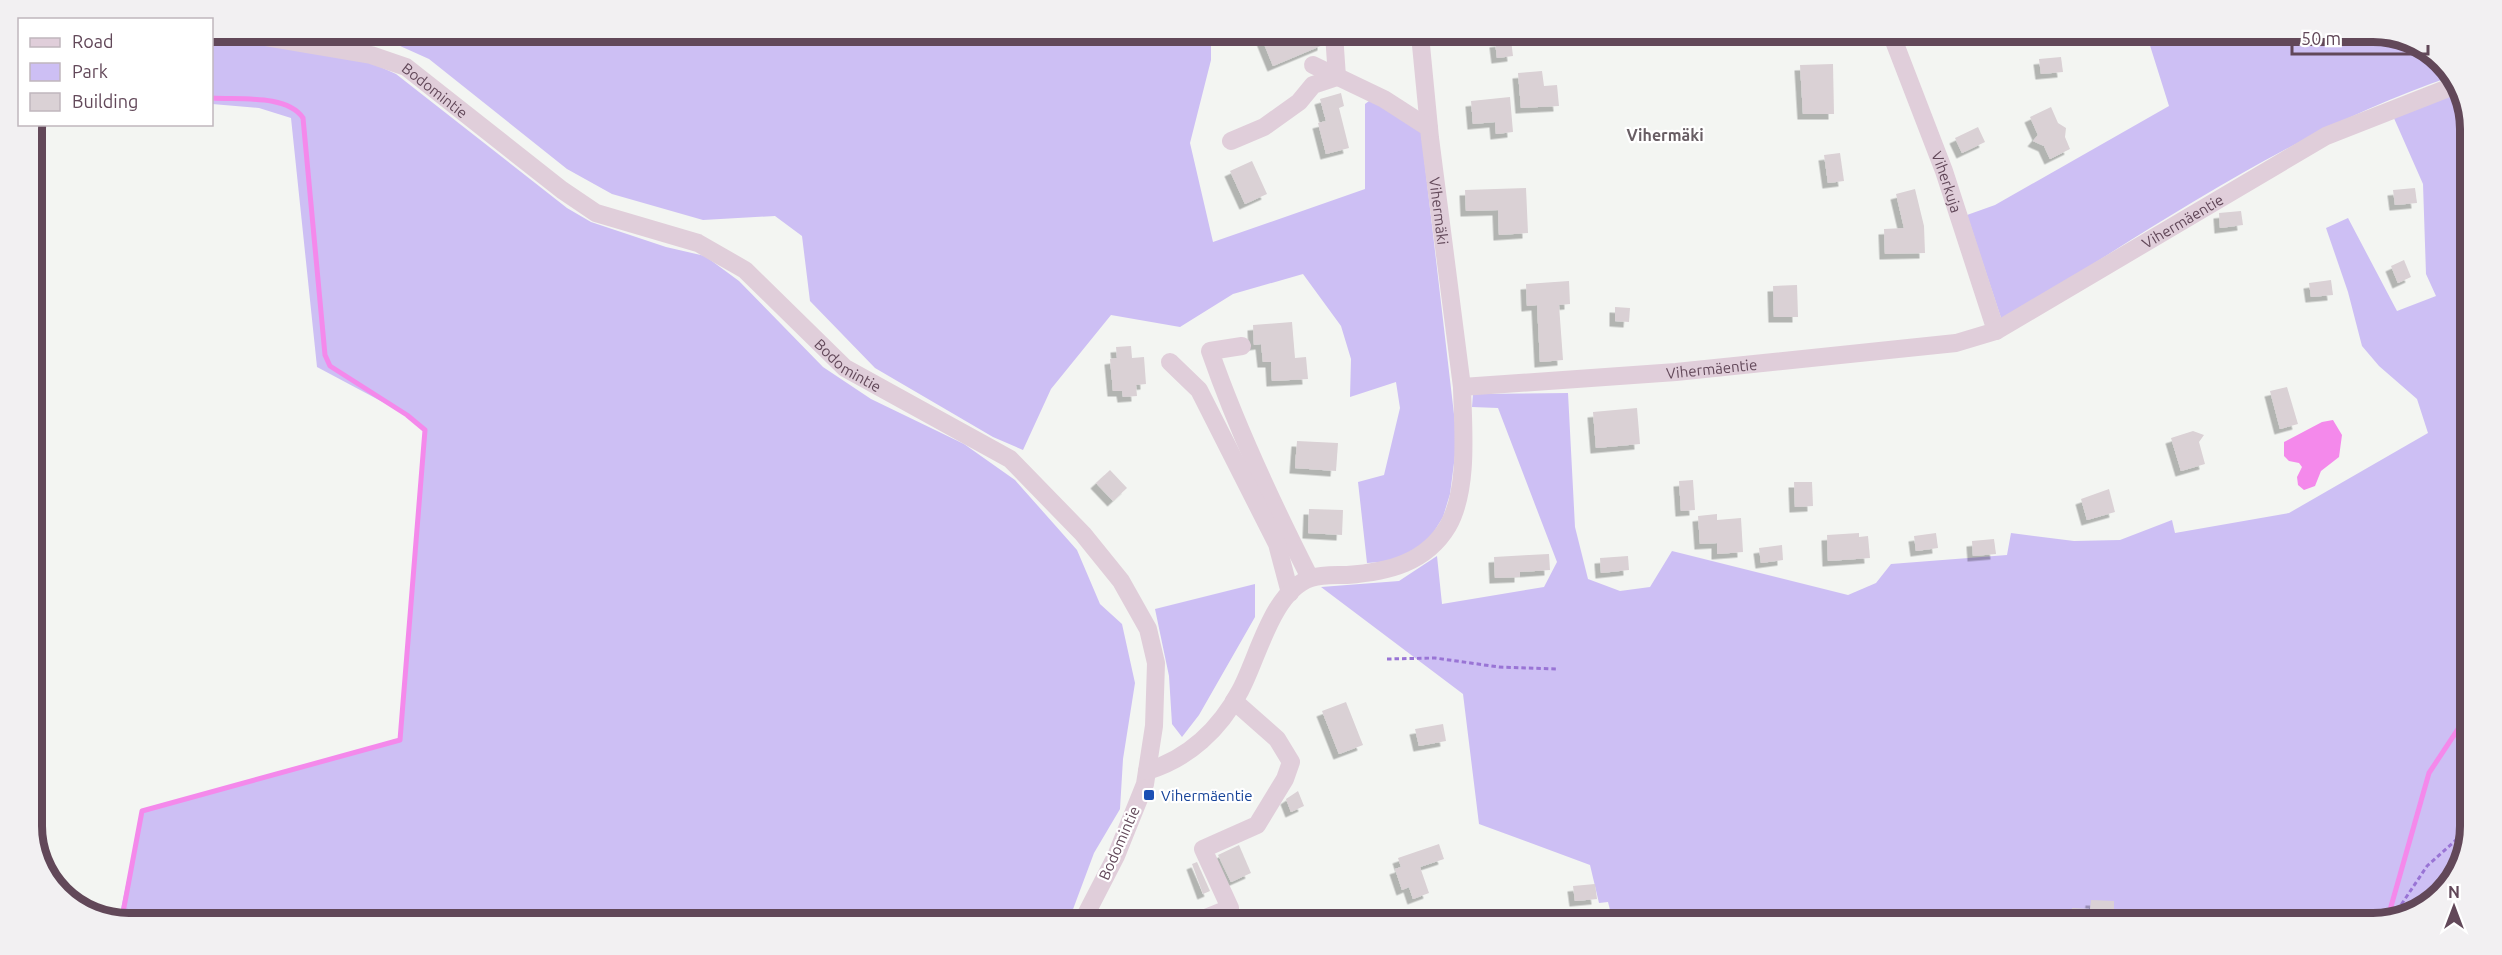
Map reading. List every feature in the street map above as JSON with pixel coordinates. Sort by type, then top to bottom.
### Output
[{"type":"street","name":"Bodomintie","points":[[294,42],[371,55],[406,68],[562,190],[596,213],[698,243],[745,270],[845,368],[1010,459],[1083,534],[1121,581],[1148,629],[1156,663],[1154,726],[1145,784],[1116,856],[1087,913]]},
{"type":"street","points":[[1335,42],[1337,77]]},
{"type":"street","name":"Vihermäki","points":[[1421,42],[1429,128],[1462,387]]},
{"type":"street","name":"Viherkuja","points":[[1894,42],[1944,171],[1996,332]]},
{"type":"street","points":[[1313,65],[1384,99],[1429,128]]},
{"type":"street","points":[[1232,141],[1264,127],[1299,102],[1313,86],[1337,77]]},
{"type":"street","name":"Vihermäentie","points":[[1462,387],[1676,372],[1944,344],[1996,332],[2326,136],[2449,88]]},
{"type":"street","points":[[1242,346],[1209,351],[1260,480],[1310,578]]},
{"type":"street","points":[[1170,362],[1199,390],[1277,544],[1290,593]]},
{"type":"street","points":[[1147,771],[1178,759],[1197,745],[1219,723],[1234,701],[1277,608],[1290,593],[1310,578],[1365,573],[1407,564],[1431,549],[1449,525],[1457,500],[1463,450],[1462,387]]},
{"type":"street","points":[[1218,913],[1230,908],[1203,849],[1257,825],[1285,779],[1291,762],[1277,740],[1234,701]]},
{"type":"path","points":[[1387,659],[1435,658],[1499,667],[1556,669]]},
{"type":"path","points":[[2399,908],[2427,866],[2459,838]]},
{"type":"green space","points":[[213,42],[263,42],[374,64],[396,74],[567,208],[591,222],[666,247],[705,256],[739,281],[823,367],[871,399],[964,444],[1015,480],[1077,550],[1100,604],[1122,624],[1135,683],[1123,759],[1120,809],[1094,853],[1072,913],[120,912],[142,811],[400,739],[425,430],[407,415],[317,367],[291,118],[259,108],[213,104]]},
{"type":"green space","points":[[391,42],[1211,42],[1211,60],[1190,143],[1213,242],[1365,189],[1365,104],[1373,98],[1421,131],[1457,440],[1450,494],[1443,517],[1427,543],[1405,560],[1367,563],[1358,482],[1384,475],[1400,408],[1396,382],[1350,397],[1351,359],[1341,326],[1303,274],[1233,294],[1180,327],[1111,315],[1051,389],[1023,450],[993,437],[875,368],[810,301],[802,236],[775,216],[703,220],[612,194],[567,169],[429,59]]},
{"type":"green space","points":[[2149,42],[2373,42],[2390,44],[2411,51],[2426,60],[2444,79],[2392,99],[2276,154],[2165,219],[2002,321],[1967,215],[1995,205],[2169,106]]},
{"type":"green space","points":[[2452,93],[2460,123],[2460,826],[2455,854],[2443,877],[2424,877],[2424,896],[2401,908],[2373,913],[1611,913],[1608,902],[1599,903],[1590,865],[1479,824],[1463,694],[1321,587],[1399,581],[1437,556],[1442,604],[1544,587],[1557,562],[1498,408],[1472,407],[1473,394],[1568,393],[1575,527],[1588,579],[1620,591],[1650,587],[1672,551],[1848,595],[1876,583],[1891,564],[2007,555],[2011,533],[2074,541],[2120,540],[2172,520],[2175,533],[2289,513],[2428,433],[2417,399],[2379,366],[2362,346],[2348,292],[2326,228],[2348,218],[2397,311],[2436,296],[2426,274],[2423,184],[2393,116]]},
{"type":"green space","points":[[1255,584],[1255,617],[1199,715],[1182,737],[1172,724],[1169,676],[1155,609]]},
{"type":"shaded area","points":[[2333,420],[2342,435],[2339,457],[2321,471],[2315,486],[2304,490],[2298,485],[2297,477],[2302,467],[2299,463],[2289,461],[2284,456],[2284,442],[2322,422]]},
{"type":"building","points":[[1263,42],[1323,42],[1323,45],[1273,66]]},
{"type":"building","points":[[1495,42],[1511,42],[1513,56],[1497,58]]},
{"type":"building","points":[[2061,57],[2063,72],[2041,74],[2039,59]]},
{"type":"building","points":[[1833,64],[1834,114],[1803,114],[1800,65]]},
{"type":"building","points":[[1542,71],[1544,86],[1557,85],[1559,106],[1521,108],[1518,73]]},
{"type":"building","points":[[1341,93],[1344,106],[1339,108],[1349,148],[1326,154],[1318,123],[1326,121],[1320,99]]},
{"type":"building","points":[[1510,97],[1513,132],[1496,134],[1495,122],[1473,124],[1471,101]]},
{"type":"building","points":[[2051,107],[2058,123],[2066,128],[2065,137],[2070,149],[2050,159],[2044,146],[2033,141],[2038,135],[2030,117]]},
{"type":"building","points":[[1978,127],[1985,142],[1962,153],[1955,138]]},
{"type":"building","points":[[1840,153],[1844,181],[1828,183],[1824,155]]},
{"type":"building","points":[[1252,161],[1267,194],[1245,204],[1230,171]]},
{"type":"building","points":[[1526,188],[1528,233],[1499,235],[1498,210],[1466,211],[1465,190]]},
{"type":"building","points":[[2415,188],[2417,203],[2395,205],[2393,190]]},
{"type":"building","points":[[1915,189],[1924,226],[1925,253],[1885,254],[1884,229],[1904,228],[1896,194]]},
{"type":"building","points":[[2241,211],[2243,225],[2220,228],[2219,213]]},
{"type":"building","points":[[2404,260],[2411,277],[2398,283],[2391,266]]},
{"type":"building","points":[[2331,280],[2333,295],[2311,297],[2309,283]]},
{"type":"building","points":[[1569,281],[1570,304],[1559,305],[1563,360],[1540,362],[1537,305],[1527,306],[1526,284]]},
{"type":"building","points":[[1797,285],[1798,317],[1774,317],[1773,286]]},
{"type":"building","points":[[1615,307],[1630,308],[1629,322],[1615,321]]},
{"type":"building","points":[[1292,322],[1295,358],[1306,357],[1308,379],[1272,381],[1271,362],[1263,362],[1261,344],[1254,345],[1253,325]]},
{"type":"building","points":[[1131,346],[1132,358],[1144,357],[1146,384],[1136,385],[1137,396],[1123,397],[1122,391],[1113,391],[1110,359],[1117,358],[1116,347]]},
{"type":"building","points":[[2287,387],[2298,424],[2280,429],[2270,391]]},
{"type":"building","points":[[1637,408],[1640,444],[1596,448],[1593,412]]},
{"type":"building","points":[[2193,431],[2204,435],[2199,442],[2205,464],[2181,471],[2171,438]]},
{"type":"building","points":[[1297,441],[1338,443],[1336,471],[1295,468]]},
{"type":"building","points":[[1110,470],[1127,488],[1113,501],[1096,483]]},
{"type":"building","points":[[1693,480],[1695,510],[1681,511],[1679,481]]},
{"type":"building","points":[[1794,482],[1812,482],[1813,506],[1795,507]]},
{"type":"building","points":[[2109,489],[2115,512],[2087,520],[2081,499]]},
{"type":"building","points":[[1309,509],[1343,510],[1342,535],[1308,533]]},
{"type":"building","points":[[1717,514],[1717,520],[1741,518],[1743,552],[1717,554],[1717,543],[1700,544],[1698,516]]},
{"type":"building","points":[[1859,533],[1859,537],[1868,536],[1870,558],[1828,561],[1827,535]]},
{"type":"building","points":[[1936,533],[1938,548],[1916,551],[1914,536]]},
{"type":"building","points":[[1994,539],[1996,554],[1973,556],[1972,541]]},
{"type":"building","points":[[1782,545],[1783,560],[1761,563],[1759,548]]},
{"type":"building","points":[[1549,554],[1550,570],[1520,572],[1520,577],[1495,578],[1494,557]]},
{"type":"building","points":[[1628,556],[1629,570],[1601,573],[1600,558]]},
{"type":"building","points":[[1346,702],[1363,745],[1339,754],[1322,711]]},
{"type":"building","points":[[1443,724],[1446,741],[1419,746],[1415,729]]},
{"type":"building","points":[[1298,791],[1304,806],[1291,812],[1286,799]]},
{"type":"building","points":[[1439,844],[1444,859],[1420,867],[1429,893],[1413,899],[1409,887],[1402,890],[1395,869],[1401,867],[1398,858]]},
{"type":"building","points":[[1239,845],[1251,873],[1231,882],[1218,855]]},
{"type":"building","points":[[1197,862],[1210,891],[1203,894],[1192,864]]},
{"type":"building","points":[[1595,884],[1597,899],[1575,901],[1573,886]]},
{"type":"building","points":[[2091,900],[2114,901],[2114,909],[2130,909],[2130,913],[2072,913],[2072,908],[2090,909]]},
{"type":"waterway","points":[[123,912],[142,811],[400,740],[425,430],[407,415],[330,366],[325,355],[303,118],[296,110],[274,102],[213,98]]},
{"type":"waterway","points":[[2390,911],[2429,773],[2460,726]]},
{"type":"place","name":"Vihermäentie","points":[[1149,795]]},
{"type":"district","name":"Vihermäki","points":[[1665,135]]}]
